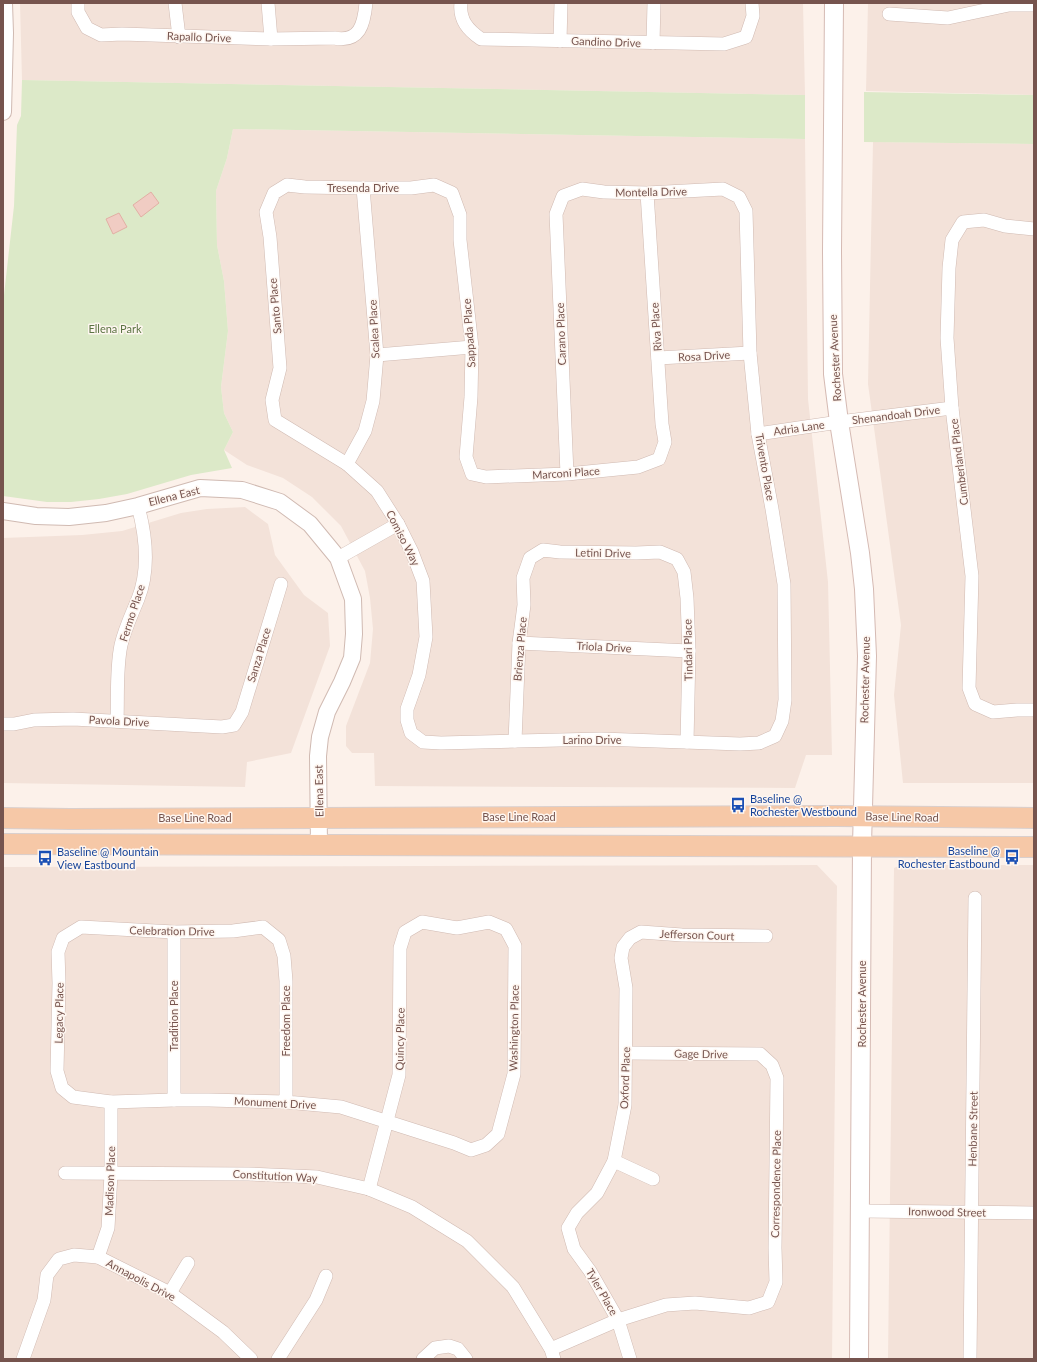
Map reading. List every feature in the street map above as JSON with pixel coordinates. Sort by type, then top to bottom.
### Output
[{"type":"main road","name":"Rochester Avenue","points":[[834,3],[833,374],[839,422],[855,516],[864,589],[867,656],[862,845],[859,1359]]},
{"type":"main road","name":"Base Line Road","points":[[3,818],[863,816],[1034,818]]},
{"type":"main road","points":[[3,844],[862,845],[1034,847]]},
{"type":"street","points":[[3,112],[5,33],[4,3]]},
{"type":"street","name":"Rapallo Drive","points":[[78,3],[78,12],[87,28],[101,35],[122,34],[179,37],[271,39],[313,38],[343,40],[355,35],[362,26],[366,3]]},
{"type":"street","points":[[175,3],[179,37]]},
{"type":"street","points":[[268,3],[271,39]]},
{"type":"street","name":"Gandino Drive","points":[[461,3],[460,11],[468,30],[481,39],[724,44],[746,37],[753,16],[752,3]]},
{"type":"street","points":[[560,41],[561,3]]},
{"type":"street","points":[[653,43],[654,3]]},
{"type":"street","points":[[889,14],[948,18],[1009,5],[1034,5]]},
{"type":"street","name":"Tresenda Drive","points":[[274,193],[287,185],[305,187],[363,188],[411,188],[434,185],[452,193]]},
{"type":"street","name":"Scalea Place","points":[[347,464],[366,431],[372,401],[377,355],[363,188]]},
{"type":"street","name":"Montella Drive","points":[[563,196],[582,189],[604,192],[647,193],[723,189],[739,197]]},
{"type":"street","name":"Santo Place","points":[[274,193],[266,212],[270,237],[280,368],[272,400],[274,420]]},
{"type":"street","name":"Sappada Place","points":[[452,193],[460,215],[460,240],[472,347],[471,397],[466,457],[472,474]]},
{"type":"street","name":"Riva Place","points":[[647,193],[662,424],[665,442],[659,459]]},
{"type":"street","name":"Carano Place","points":[[563,196],[556,214],[567,474]]},
{"type":"street","name":"Trivento Place","points":[[739,197],[746,211],[750,353],[758,434],[784,584],[785,700],[782,722],[775,736]]},
{"type":"street","name":"Cumberland Place","points":[[1034,229],[1005,226],[984,220],[963,222],[952,240],[949,268],[947,338],[952,408],[972,576],[969,688],[975,704],[993,712],[1034,710]]},
{"type":"street","points":[[377,355],[472,347]]},
{"type":"street","name":"Rosa Drive","points":[[658,358],[750,353]]},
{"type":"street","name":"Shenandoah Drive","points":[[839,422],[952,408]]},
{"type":"street","name":"Comiso Way","points":[[274,420],[347,464],[377,491],[398,524],[412,552],[423,581],[426,637],[419,675],[407,709],[407,720],[411,733]]},
{"type":"street","name":"Adria Lane","points":[[758,434],[839,422]]},
{"type":"street","name":"Marconi Place","points":[[472,474],[486,477],[567,474],[638,467],[659,459]]},
{"type":"street","name":"Ellena East","points":[[3,511],[36,516],[69,517],[106,513],[138,506],[200,488],[242,490],[280,502],[310,524],[338,558],[353,599],[354,634],[352,658],[327,712],[320,736],[318,756],[319,845]]},
{"type":"street","name":"Fermo Place","points":[[117,721],[121,645],[130,618],[139,598],[144,575],[146,547],[138,506]]},
{"type":"street","points":[[338,558],[398,524]]},
{"type":"street","name":"Letini Drive","points":[[530,558],[543,550],[560,552],[660,552],[677,560]]},
{"type":"street","name":"Brienza Place","points":[[515,741],[519,643],[524,605],[523,578],[530,558]]},
{"type":"street","name":"Tindari Place","points":[[677,560],[684,572],[687,598],[689,651],[687,742]]},
{"type":"street","name":"Sanza Place","points":[[234,725],[242,712],[281,584]]},
{"type":"street","name":"Triola Drive","points":[[519,643],[689,651]]},
{"type":"street","name":"Pavola Drive","points":[[3,724],[72,719],[222,727],[234,725]]},
{"type":"street","name":"Larino Drive","points":[[411,733],[423,742],[441,743],[601,739],[740,744],[759,743],[775,736]]},
{"type":"street","name":"Henbane Street","points":[[970,1359],[975,898]]},
{"type":"street","name":"Quincy Place","points":[[369,1189],[399,1075],[400,948],[405,932],[422,922],[457,928],[489,922],[506,929]]},
{"type":"street","name":"Celebration Drive","points":[[63,938],[81,927],[174,932],[233,931],[263,927],[279,940]]},
{"type":"street","name":"Washington Place","points":[[486,1145],[498,1134],[514,1074],[515,946],[506,929]]},
{"type":"street","name":"Tradition Place","points":[[174,932],[174,1100]]},
{"type":"street","name":"Jefferson Court","points":[[630,938],[641,932],[682,935],[766,936]]},
{"type":"street","name":"Legacy Place","points":[[62,1088],[57,1071],[59,983],[58,952],[63,938]]},
{"type":"street","name":"Oxford Place","points":[[568,1228],[577,1213],[597,1193],[614,1161],[625,1105],[626,988],[621,958],[623,947],[630,938]]},
{"type":"street","name":"Freedom Place","points":[[279,940],[284,956],[286,981],[286,1102]]},
{"type":"street","name":"Gage Drive","points":[[626,1053],[760,1054],[772,1064]]},
{"type":"street","name":"Correspondence Place","points":[[618,1320],[666,1305],[695,1303],[749,1308],[768,1302],[776,1282],[777,1078],[772,1064]]},
{"type":"street","name":"Monument Drive","points":[[62,1088],[73,1097],[111,1102],[174,1100],[286,1102],[341,1107],[454,1143],[471,1150],[486,1145]]},
{"type":"street","name":"Madison Place","points":[[98,1257],[108,1228],[111,1174],[111,1102]]},
{"type":"street","points":[[614,1161],[653,1179]]},
{"type":"street","name":"Constitution Way","points":[[65,1173],[249,1174],[317,1177],[369,1189],[412,1208],[467,1241],[513,1287],[552,1354]]},
{"type":"street","name":"Ironwood Street","points":[[861,1211],[1034,1213]]},
{"type":"street","name":"Tyler Place","points":[[568,1228],[574,1249],[590,1271],[618,1320],[630,1359]]},
{"type":"street","name":"Annapolis Drive","points":[[22,1359],[44,1300],[47,1275],[59,1259],[74,1255],[98,1257],[170,1293],[223,1332],[251,1359]]},
{"type":"street","points":[[170,1293],[188,1263]]},
{"type":"street","points":[[278,1359],[316,1300],[326,1276]]},
{"type":"street","points":[[552,1354],[618,1320]]},
{"type":"street","points":[[423,1359],[435,1348],[449,1346],[458,1349],[466,1359]]},
{"type":"shaded area","points":[[20,3],[803,3],[805,95],[22,80]]},
{"type":"shaded area","points":[[868,3],[1034,3],[1034,95],[866,91]]},
{"type":"shaded area","points":[[233,129],[805,139],[808,399],[828,582],[832,755],[806,755],[795,788],[375,786],[374,753],[352,753],[346,746],[346,726],[370,663],[373,629],[370,598],[365,571],[341,526],[312,497],[283,478],[247,465],[224,450],[233,432],[224,413],[221,387],[228,331],[224,281],[217,245],[216,191],[227,158]]},
{"type":"shaded area","points":[[873,142],[1034,144],[1034,783],[903,783],[894,695],[901,625],[868,384]]},
{"type":"shaded area","points":[[245,507],[268,524],[275,555],[304,595],[328,613],[330,646],[291,753],[247,762],[245,787],[3,783],[3,538],[82,535],[122,531],[181,513],[207,509]]},
{"type":"shaded area","points":[[817,865],[837,886],[832,1359],[3,1359],[3,867]]},
{"type":"shaded area","points":[[901,865],[1034,865],[1034,1359],[888,1359],[894,868]]},
{"type":"green space","name":"Ellena Park","points":[[22,80],[805,95],[805,139],[233,129],[227,158],[216,191],[217,245],[224,281],[228,331],[221,387],[224,413],[233,432],[224,450],[232,468],[191,475],[127,494],[71,502],[47,502],[3,496],[3,304],[14,206],[17,125],[21,116]]},
{"type":"green space","points":[[864,92],[1034,95],[1034,144],[864,142]]},
{"type":"building","points":[[151,192],[159,203],[141,217],[133,205]]},
{"type":"building","points":[[119,213],[127,227],[113,234],[106,219]]},
{"type":"place","name":"Baseline @ Rochester Westbound","points":[[738,805]]},
{"type":"place","name":"Baseline @ Rochester Eastbound","points":[[1012,857]]},
{"type":"place","name":"Baseline @ Mountain View Eastbound","points":[[45,858]]}]
